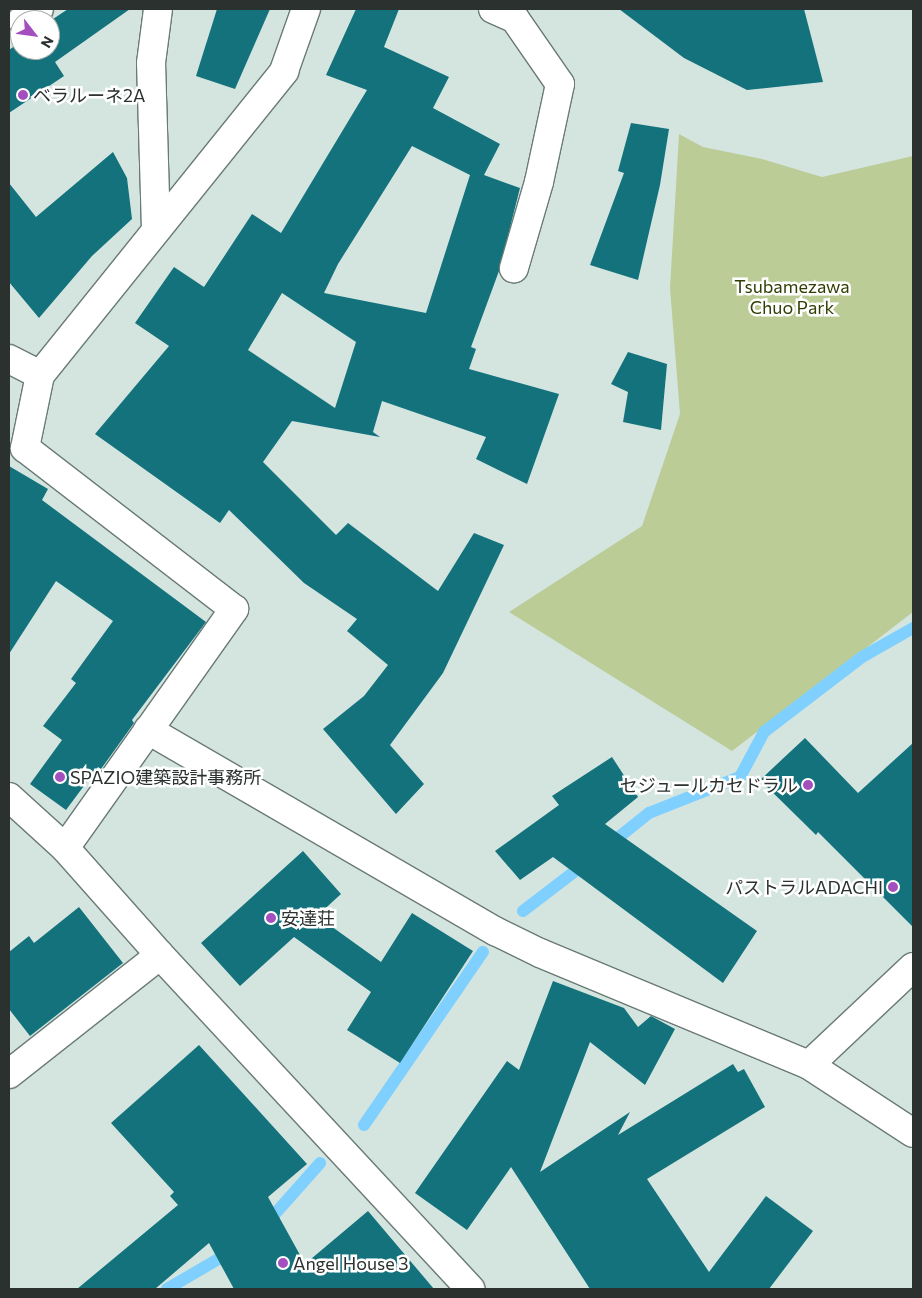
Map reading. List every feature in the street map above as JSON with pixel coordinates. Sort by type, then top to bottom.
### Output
[{"type":"street","points":[[156,230],[150,63],[158,9]]},
{"type":"street","points":[[65,848],[234,609],[25,448],[40,375],[284,71],[306,9]]},
{"type":"street","points":[[493,9],[515,19],[560,84],[540,182],[514,268]]},
{"type":"street","points":[[9,360],[40,375]]},
{"type":"street","points":[[148,730],[495,931],[540,953],[809,1065],[913,1133]]},
{"type":"street","points":[[9,797],[65,848],[160,955],[470,1289]]},
{"type":"street","points":[[9,1074],[160,955]]},
{"type":"street","points":[[809,1065],[913,967]]},
{"type":"green space","name":"Tsubamezawa Chuo Park","points":[[679,134],[703,147],[762,159],[822,177],[913,156],[913,612],[732,751],[509,612],[642,526],[680,414],[670,288]]},
{"type":"building","points":[[68,9],[130,9],[60,58],[60,14]]},
{"type":"building","points":[[217,9],[270,9],[235,89],[196,76]]},
{"type":"building","points":[[356,9],[399,9],[384,47],[449,77],[433,108],[500,144],[484,175],[520,188],[499,271],[471,347],[476,349],[469,369],[559,394],[527,484],[476,459],[486,437],[382,401],[373,432],[380,437],[292,421],[263,462],[336,535],[348,523],[438,591],[474,533],[504,545],[443,673],[390,745],[424,784],[396,814],[323,729],[364,696],[388,665],[347,631],[357,619],[304,583],[229,510],[220,523],[95,434],[169,346],[135,323],[174,267],[204,287],[252,214],[281,233],[367,90],[326,75]],"holes":[[[412,146],[470,175],[426,313],[324,293],[338,264]],[[282,293],[356,342],[335,408],[248,350]]]},
{"type":"building","points":[[619,9],[804,9],[823,82],[747,90],[684,58]]},
{"type":"building","points":[[9,50],[10,60],[58,60],[55,62],[64,76],[9,113]]},
{"type":"building","points":[[631,123],[669,129],[660,185],[638,280],[590,265],[624,173],[618,171]]},
{"type":"building","points":[[113,152],[127,178],[132,219],[92,256],[39,318],[9,282],[9,183],[36,217]]},
{"type":"building","points":[[628,352],[667,364],[661,430],[623,422],[628,392],[611,384]]},
{"type":"building","points":[[9,466],[48,489],[42,500],[206,622],[132,720],[134,723],[101,769],[98,767],[66,810],[30,784],[62,740],[43,726],[76,683],[71,679],[113,621],[56,581],[9,654]]},
{"type":"building","points":[[805,738],[858,793],[913,743],[913,927],[818,832],[816,835],[760,780]]},
{"type":"building","points":[[612,757],[638,797],[605,824],[757,931],[723,983],[553,857],[520,880],[495,851],[559,805],[552,796]]},
{"type":"building","points":[[303,851],[341,894],[317,916],[381,962],[412,913],[473,951],[400,1063],[347,1030],[371,992],[294,937],[240,986],[201,943]]},
{"type":"building","points":[[79,907],[123,963],[30,1036],[9,1009],[9,952],[29,936],[34,943]]},
{"type":"building","points":[[553,981],[624,1008],[638,1027],[651,1016],[675,1029],[645,1085],[590,1042],[540,1172],[630,1112],[618,1135],[733,1064],[738,1072],[744,1069],[765,1107],[647,1179],[709,1272],[766,1196],[813,1231],[769,1289],[590,1289],[511,1167],[467,1230],[415,1193],[507,1061],[519,1070]]},
{"type":"building","points":[[199,1045],[307,1164],[268,1197],[305,1264],[368,1211],[434,1289],[234,1289],[209,1243],[155,1289],[77,1289],[178,1205],[170,1196],[174,1192],[111,1123]]},
{"type":"waterway","points":[[609,845],[649,813],[740,777],[764,732],[862,657],[913,628]]},
{"type":"waterway","points":[[523,911],[587,862]]},
{"type":"waterway","points":[[364,1125],[483,952]]},
{"type":"waterway","points":[[265,1225],[320,1163]]},
{"type":"waterway","points":[[167,1289],[232,1251]]},
{"type":"place","name":"ベラルーネ2A","points":[[23,95]]},
{"type":"place","name":"SPAZIO建築設計事務所","points":[[60,777]]},
{"type":"place","name":"セジュールカセドラル","points":[[808,785]]},
{"type":"place","name":"パストラルADACHI","points":[[893,887]]},
{"type":"place","name":"安達荘","points":[[271,918]]},
{"type":"place","name":"Angel House 3","points":[[283,1263]]}]
